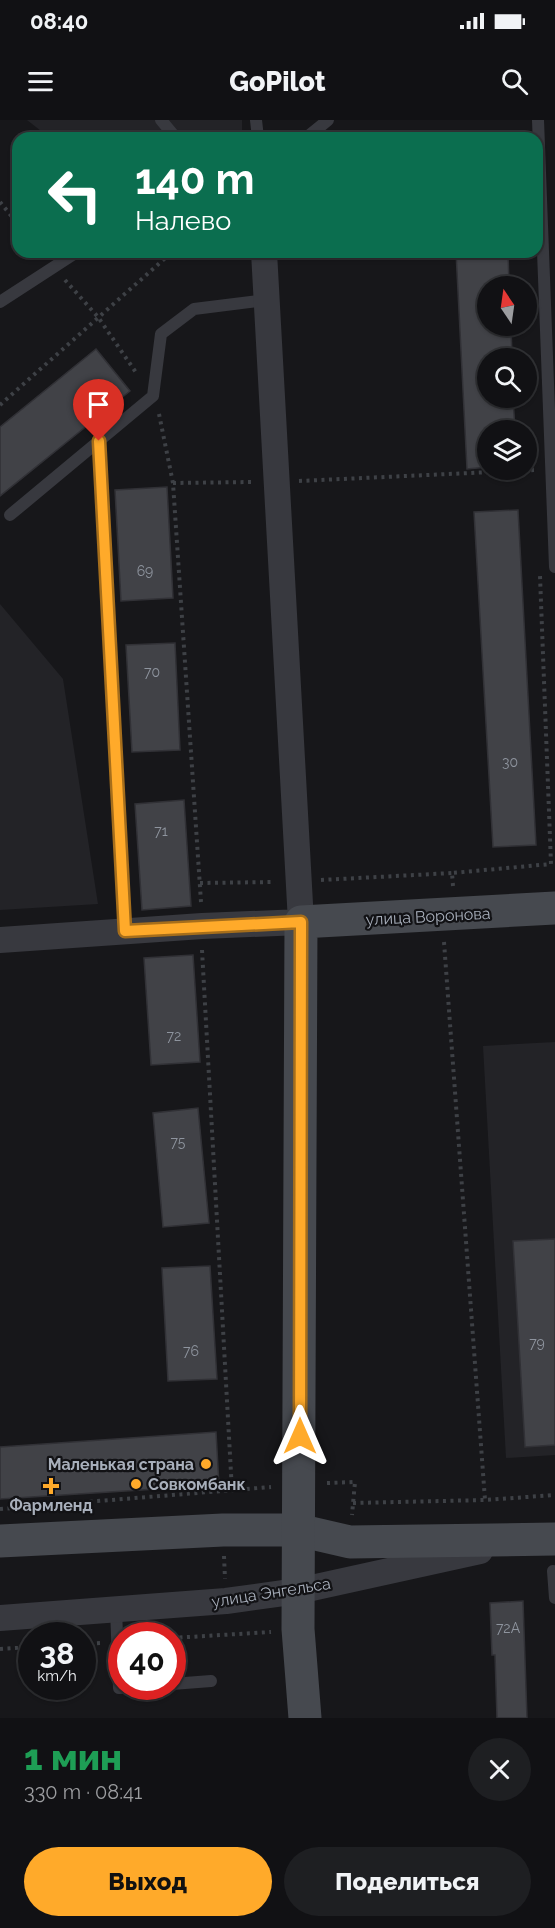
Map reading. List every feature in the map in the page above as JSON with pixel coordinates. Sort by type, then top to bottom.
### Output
[{"type":"street","points":[[264,258],[300,881],[298,1591],[305,1718]]},
{"type":"street","name":"улица Воронова","points":[[301,922],[454,916],[555,908]]},
{"type":"street","points":[[0,940],[125,931],[207,937],[301,922]]},
{"type":"street","name":"улица Энгельса","points":[[0,1541],[223,1530],[298,1530],[350,1542],[547,1539]]},
{"type":"street","name":"улица Энгельса","points":[[0,1618],[226,1601],[298,1591],[547,1539]]},
{"type":"lane","points":[[161,120],[171,132]]},
{"type":"lane","points":[[313,132],[328,120]]},
{"type":"lane","points":[[543,254],[555,567]]},
{"type":"lane","points":[[0,302],[67,258]]},
{"type":"lane","points":[[10,515],[153,396],[161,334],[194,309],[266,300]]},
{"type":"lane","points":[[99,441],[125,931]]},
{"type":"lane","points":[[553,1571],[555,1598]]},
{"type":"lane","points":[[116,1609],[116,1622]]},
{"type":"lane","points":[[186,1683],[210,1681]]},
{"type":"path","points":[[0,202],[12,217]]},
{"type":"path","points":[[1,402],[165,258]]},
{"type":"path","points":[[53,266],[98,317],[153,396],[159,412],[172,483],[200,883],[207,937],[202,947],[232,1491]]},
{"type":"path","points":[[537,470],[551,469]]},
{"type":"path","points":[[172,483],[277,482],[477,473]]},
{"type":"path","points":[[200,883],[300,881],[452,873],[551,864],[540,566]]},
{"type":"path","points":[[452,873],[456,940],[443,942],[485,1500]]},
{"type":"path","points":[[0,1509],[222,1493],[300,1483],[355,1482]]},
{"type":"path","points":[[222,1493],[227,1635]]},
{"type":"path","points":[[353,1503],[485,1500],[555,1495]]},
{"type":"path","points":[[186,1637],[271,1632],[272,1642]]},
{"type":"path","points":[[0,1649],[18,1648]]},
{"type":"shaded area","points":[[27,120],[242,120],[242,132],[42,132]]},
{"type":"shaded area","points":[[0,604],[63,679],[98,904],[0,910]]},
{"type":"shaded area","points":[[555,1042],[555,1455],[506,1458],[483,1046]]},
{"type":"building","points":[[456,258],[508,258],[509,276],[477,276],[477,336],[511,336],[512,348],[477,348],[477,408],[514,408],[514,420],[477,420],[477,468],[467,469]]},
{"type":"building","points":[[96,349],[130,391],[0,496],[0,427]]},
{"type":"building","points":[[167,487],[173,598],[121,601],[115,490]]},
{"type":"building","points":[[518,510],[536,845],[493,847],[474,512]]},
{"type":"building","points":[[175,643],[180,750],[132,752],[126,645]]},
{"type":"building","points":[[184,800],[191,906],[142,910],[135,804]]},
{"type":"building","points":[[193,955],[200,1062],[151,1065],[144,958]]},
{"type":"building","points":[[198,1108],[209,1223],[163,1227],[153,1113]]},
{"type":"building","points":[[555,1239],[555,1445],[525,1447],[513,1241]]},
{"type":"building","points":[[210,1266],[217,1379],[168,1381],[162,1268]]},
{"type":"building","points":[[216,1432],[219,1485],[0,1499],[0,1447]]},
{"type":"building","points":[[523,1601],[527,1718],[497,1718],[495,1655],[492,1655],[490,1603]]},
{"type":"place","name":"Маленькая страна","points":[[206,1464]]},
{"type":"place","name":"Совкомбанк","points":[[136,1484]]},
{"type":"place","name":"Фармленд","points":[[51,1486]]},
{"type":"route","points":[[99,441],[125,931],[301,922],[300,1436]]}]
